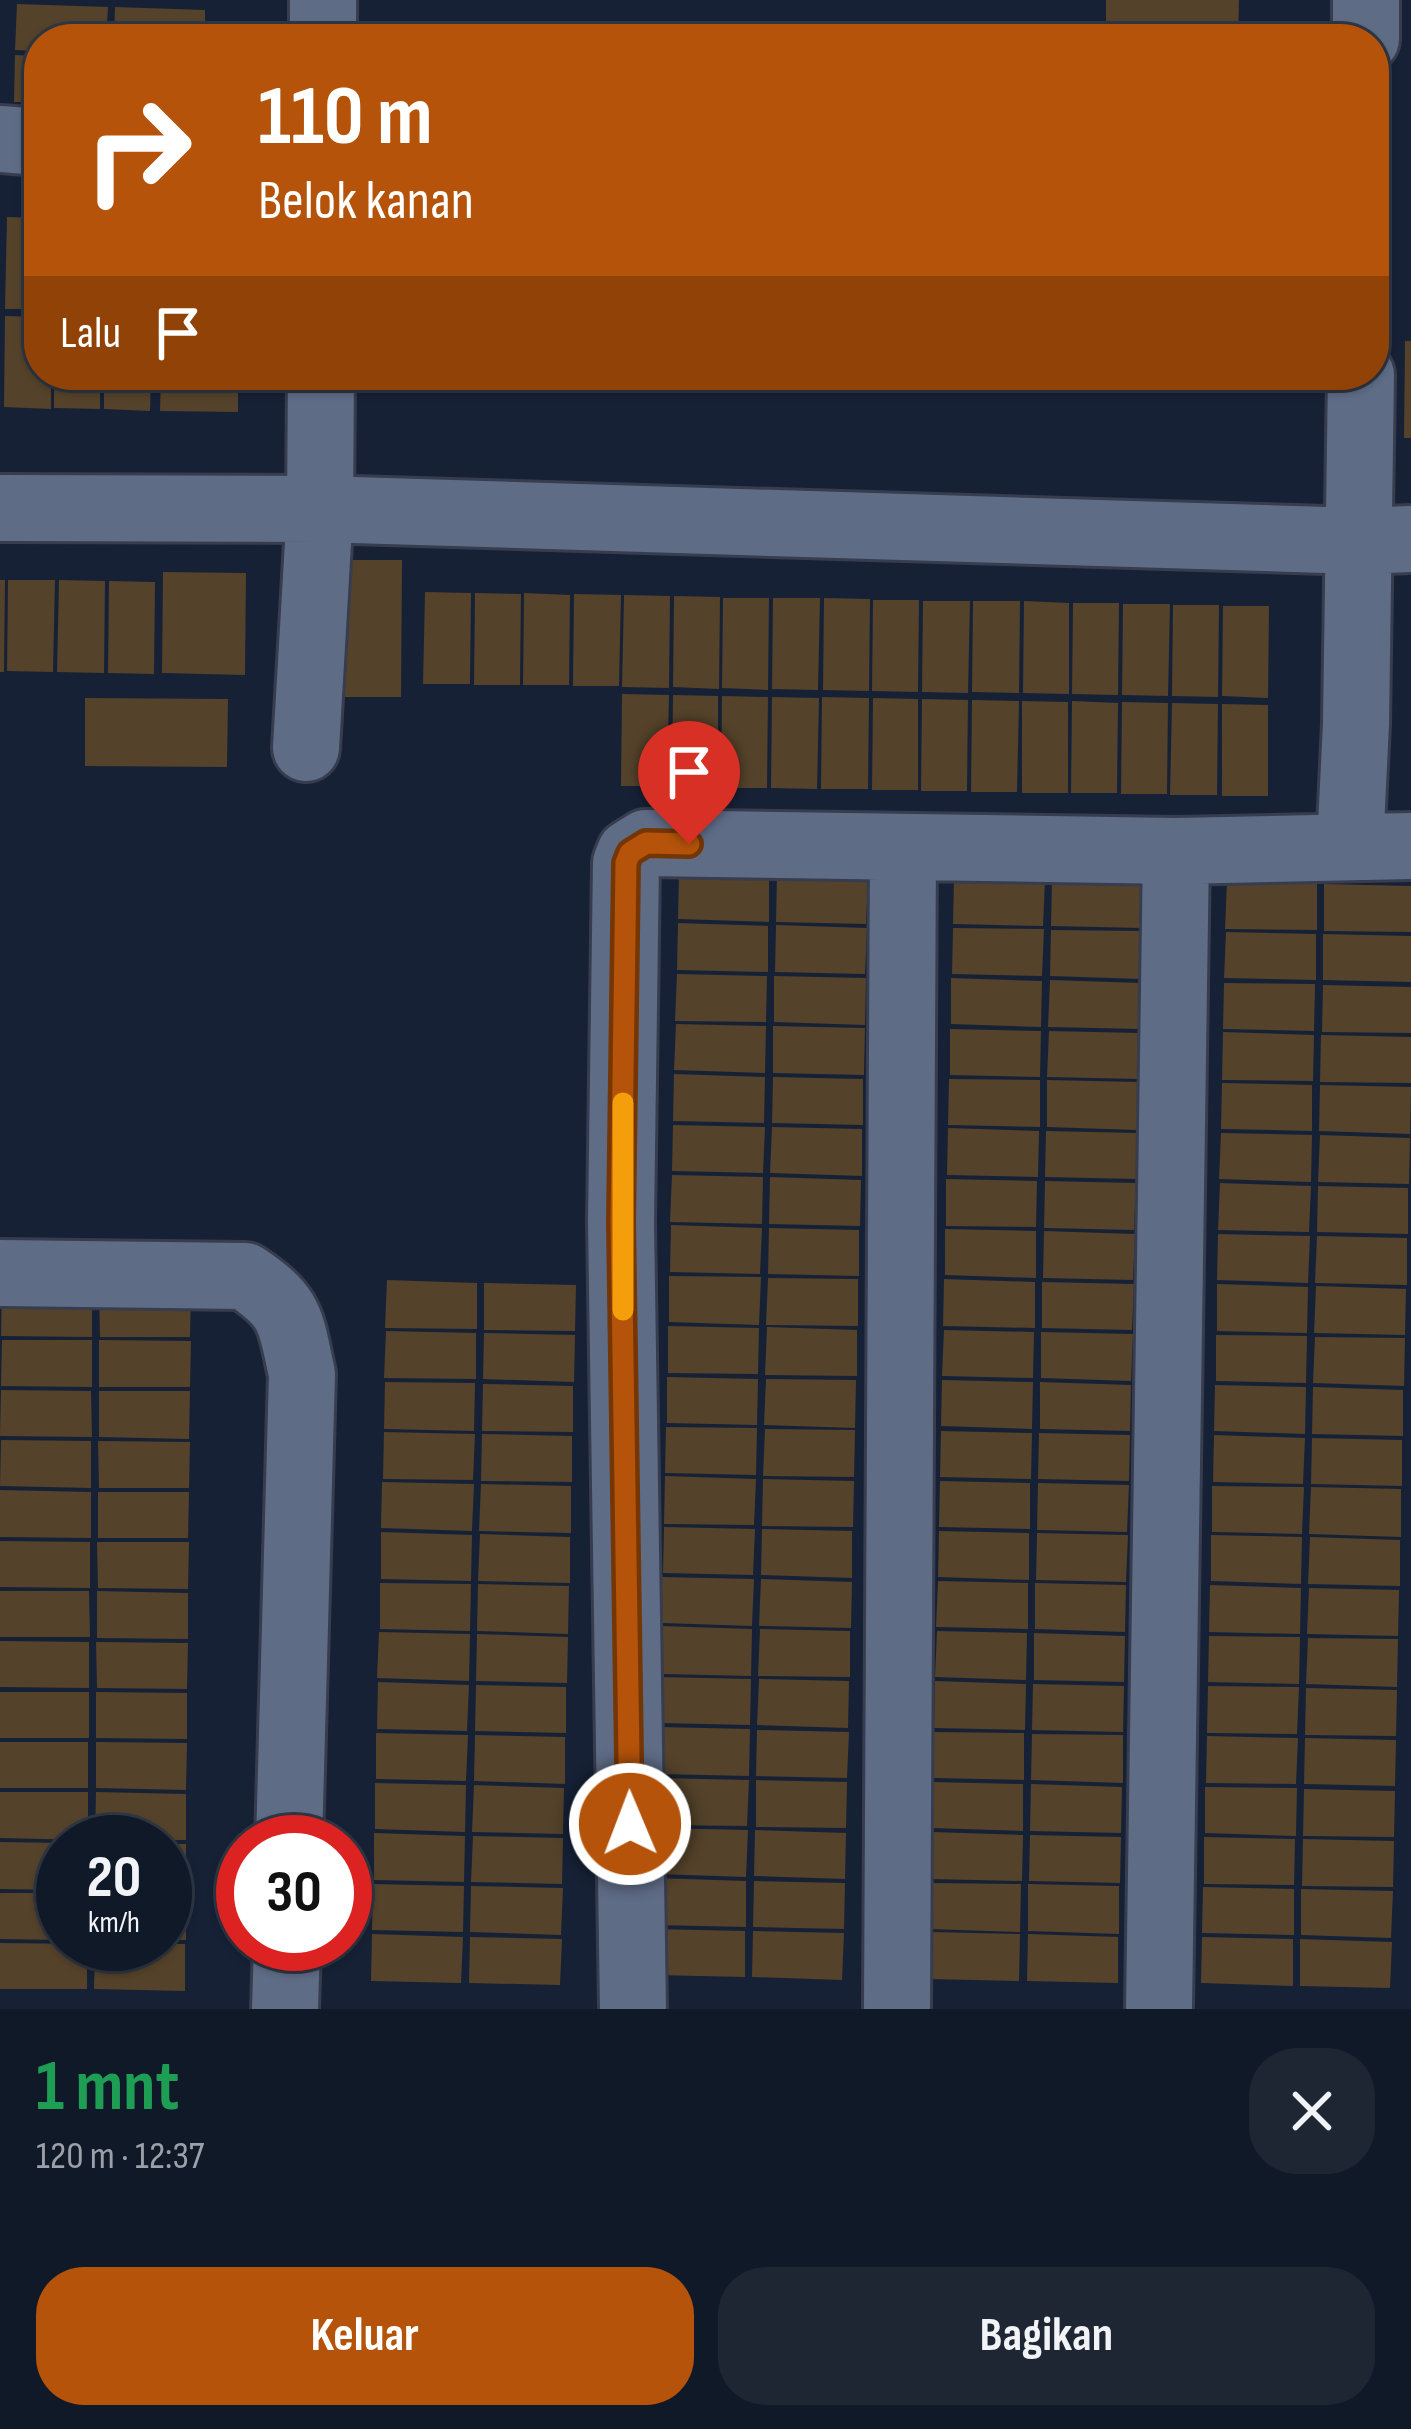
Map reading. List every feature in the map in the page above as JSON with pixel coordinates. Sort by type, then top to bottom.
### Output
[{"type":"street","points":[[306,748],[320,508],[321,390]]},
{"type":"street","points":[[633,2009],[621,1222],[626,863],[630,853],[646,843],[1176,851],[1381,846],[1385,540],[1363,390]]},
{"type":"street","points":[[0,508],[320,508],[1385,540]]},
{"type":"street","points":[[897,2009],[903,849]]},
{"type":"street","points":[[1160,2009],[1176,851]]},
{"type":"street","points":[[0,1273],[245,1276],[277,1297],[290,1323],[302,1374],[291,1815]]},
{"type":"street","points":[[285,2009],[286,1971]]},
{"type":"building","points":[[1106,0],[1239,0],[1238,24],[1106,24]]},
{"type":"building","points":[[17,4],[108,7],[107,24],[24,24],[24,50],[15,50]]},
{"type":"building","points":[[115,7],[205,10],[205,24],[114,24]]},
{"type":"building","points":[[15,55],[24,55],[24,102],[14,102]]},
{"type":"building","points":[[7,217],[24,218],[24,309],[5,309]]},
{"type":"building","points":[[5,316],[24,317],[24,390],[51,390],[51,409],[4,407]]},
{"type":"building","points":[[1405,341],[1411,341],[1411,438],[1404,438]]},
{"type":"building","points":[[54,390],[100,390],[100,409],[54,408]]},
{"type":"building","points":[[104,390],[151,390],[150,411],[104,409]]},
{"type":"building","points":[[161,390],[238,390],[238,412],[160,411]]},
{"type":"building","points":[[333,560],[402,560],[401,697],[332,697]]},
{"type":"building","points":[[163,572],[246,573],[245,675],[162,673]]},
{"type":"building","points":[[0,580],[5,580],[4,672],[0,672]]},
{"type":"building","points":[[8,580],[55,580],[53,672],[7,671]]},
{"type":"building","points":[[59,580],[105,581],[104,673],[57,672]]},
{"type":"building","points":[[109,581],[155,582],[154,674],[108,673]]},
{"type":"building","points":[[425,592],[471,593],[470,684],[423,684]]},
{"type":"building","points":[[475,593],[521,594],[520,685],[474,685]]},
{"type":"building","points":[[524,593],[570,595],[569,685],[523,685]]},
{"type":"building","points":[[574,594],[621,595],[619,686],[573,686]]},
{"type":"building","points":[[624,595],[670,596],[669,688],[622,687]]},
{"type":"building","points":[[674,596],[720,597],[719,689],[673,687]]},
{"type":"building","points":[[723,598],[769,598],[768,690],[722,688]]},
{"type":"building","points":[[773,598],[820,598],[818,690],[772,689]]},
{"type":"building","points":[[824,598],[870,599],[869,691],[823,690]]},
{"type":"building","points":[[873,600],[919,600],[918,692],[872,691]]},
{"type":"building","points":[[923,601],[970,601],[968,693],[922,692]]},
{"type":"building","points":[[973,601],[1020,601],[1019,693],[972,692]]},
{"type":"building","points":[[1024,601],[1069,603],[1069,694],[1023,693]]},
{"type":"building","points":[[1073,603],[1119,603],[1118,695],[1072,694]]},
{"type":"building","points":[[1123,604],[1170,604],[1168,696],[1122,695]]},
{"type":"building","points":[[1173,605],[1219,605],[1218,697],[1172,696]]},
{"type":"building","points":[[1223,606],[1269,606],[1268,698],[1222,696]]},
{"type":"building","points":[[622,694],[669,695],[667,786],[621,786]]},
{"type":"building","points":[[673,695],[718,696],[718,787],[672,787]]},
{"type":"building","points":[[722,696],[768,697],[767,788],[721,788]]},
{"type":"building","points":[[772,697],[819,698],[817,789],[771,788]]},
{"type":"building","points":[[822,697],[869,698],[868,789],[821,789]]},
{"type":"building","points":[[85,698],[228,699],[227,767],[85,766]]},
{"type":"building","points":[[873,698],[918,699],[918,790],[872,790]]},
{"type":"building","points":[[922,699],[968,700],[967,791],[921,791]]},
{"type":"building","points":[[972,700],[1019,701],[1017,792],[971,792]]},
{"type":"building","points":[[1022,701],[1068,702],[1068,793],[1022,793]]},
{"type":"building","points":[[1072,701],[1118,703],[1117,793],[1071,793]]},
{"type":"building","points":[[1122,702],[1168,703],[1167,794],[1121,794]]},
{"type":"building","points":[[1172,703],[1218,704],[1217,795],[1170,795]]},
{"type":"building","points":[[1222,704],[1268,705],[1268,796],[1222,796]]},
{"type":"building","points":[[679,873],[769,875],[769,922],[678,919]]},
{"type":"building","points":[[777,875],[868,877],[866,924],[776,922]]},
{"type":"building","points":[[954,877],[1045,880],[1043,926],[953,924]]},
{"type":"building","points":[[1052,880],[1142,882],[1142,928],[1051,926]]},
{"type":"building","points":[[1227,882],[1317,884],[1317,930],[1225,929]]},
{"type":"building","points":[[1324,884],[1411,886],[1411,932],[1324,931]]},
{"type":"building","points":[[678,923],[768,926],[768,972],[677,970]]},
{"type":"building","points":[[776,925],[867,928],[865,974],[775,972]]},
{"type":"building","points":[[953,928],[1044,929],[1042,976],[952,974]]},
{"type":"building","points":[[1051,930],[1141,931],[1141,979],[1050,976]]},
{"type":"building","points":[[1226,932],[1316,934],[1316,980],[1224,978]]},
{"type":"building","points":[[1323,934],[1411,936],[1411,982],[1323,980]]},
{"type":"building","points":[[677,974],[767,976],[766,1022],[675,1021]]},
{"type":"building","points":[[774,976],[866,978],[865,1025],[774,1022]]},
{"type":"building","points":[[951,978],[1042,981],[1041,1027],[951,1024]]},
{"type":"building","points":[[1050,980],[1141,983],[1140,1029],[1048,1027]]},
{"type":"building","points":[[1224,983],[1315,984],[1314,1031],[1223,1029]]},
{"type":"building","points":[[1323,985],[1411,987],[1411,1033],[1322,1032]]},
{"type":"building","points":[[676,1024],[766,1026],[765,1073],[674,1070]]},
{"type":"building","points":[[773,1026],[865,1028],[864,1075],[773,1073]]},
{"type":"building","points":[[950,1029],[1041,1031],[1040,1077],[950,1075]]},
{"type":"building","points":[[1049,1031],[1140,1033],[1138,1079],[1047,1077]]},
{"type":"building","points":[[1223,1032],[1314,1035],[1313,1081],[1222,1080]]},
{"type":"building","points":[[1321,1035],[1411,1037],[1411,1083],[1320,1082]]},
{"type":"building","points":[[674,1074],[765,1077],[764,1123],[673,1121]]},
{"type":"building","points":[[773,1077],[863,1079],[863,1125],[772,1123]]},
{"type":"building","points":[[949,1079],[1040,1080],[1040,1127],[948,1125]]},
{"type":"building","points":[[1047,1080],[1139,1082],[1137,1130],[1047,1127]]},
{"type":"building","points":[[1222,1083],[1312,1085],[1312,1131],[1221,1129]]},
{"type":"building","points":[[1320,1085],[1411,1087],[1410,1134],[1319,1131]]},
{"type":"building","points":[[673,1125],[765,1127],[763,1173],[672,1171]]},
{"type":"building","points":[[772,1127],[862,1129],[862,1176],[770,1173]]},
{"type":"building","points":[[948,1128],[1039,1131],[1038,1177],[947,1175]]},
{"type":"building","points":[[1046,1131],[1137,1133],[1136,1179],[1045,1177]]},
{"type":"building","points":[[1221,1133],[1312,1135],[1311,1182],[1219,1179]]},
{"type":"building","points":[[1320,1135],[1410,1138],[1409,1184],[1318,1182]]},
{"type":"building","points":[[672,1175],[763,1177],[762,1224],[670,1222]]},
{"type":"building","points":[[770,1177],[861,1180],[860,1226],[769,1224]]},
{"type":"building","points":[[946,1179],[1037,1181],[1036,1227],[946,1226]]},
{"type":"building","points":[[1045,1181],[1136,1183],[1134,1230],[1044,1228]]},
{"type":"building","points":[[1220,1183],[1311,1186],[1309,1232],[1218,1230]]},
{"type":"building","points":[[1318,1186],[1408,1188],[1408,1234],[1317,1232]]},
{"type":"building","points":[[671,1225],[762,1228],[760,1274],[670,1272]]},
{"type":"building","points":[[769,1228],[859,1230],[859,1276],[768,1274]]},
{"type":"building","points":[[945,1229],[1036,1231],[1036,1278],[945,1275]]},
{"type":"building","points":[[1044,1231],[1135,1234],[1133,1280],[1043,1278]]},
{"type":"building","points":[[1218,1234],[1310,1236],[1308,1283],[1217,1280]]},
{"type":"building","points":[[1317,1236],[1407,1238],[1407,1285],[1315,1283]]},
{"type":"building","points":[[669,1276],[761,1277],[759,1325],[669,1322]]},
{"type":"building","points":[[768,1278],[858,1279],[858,1326],[766,1325]]},
{"type":"building","points":[[944,1279],[1035,1282],[1035,1328],[943,1326]]},
{"type":"building","points":[[387,1280],[477,1283],[477,1329],[385,1328]]},
{"type":"building","points":[[1042,1282],[1134,1284],[1132,1330],[1042,1328]]},
{"type":"building","points":[[484,1283],[576,1285],[575,1331],[484,1330]]},
{"type":"building","points":[[1217,1284],[1308,1287],[1307,1333],[1217,1331]]},
{"type":"building","points":[[1316,1286],[1406,1289],[1405,1335],[1314,1333]]},
{"type":"building","points":[[2,1289],[92,1290],[92,1337],[1,1336]]},
{"type":"building","points":[[99,1290],[191,1291],[190,1337],[100,1337]]},
{"type":"building","points":[[668,1326],[759,1328],[758,1374],[668,1373]]},
{"type":"building","points":[[767,1327],[857,1330],[857,1376],[765,1375]]},
{"type":"building","points":[[944,1330],[1034,1332],[1033,1378],[942,1376]]},
{"type":"building","points":[[386,1331],[476,1333],[476,1379],[384,1378]]},
{"type":"building","points":[[1041,1332],[1133,1334],[1131,1381],[1041,1378]]},
{"type":"building","points":[[484,1333],[575,1335],[574,1382],[483,1379]]},
{"type":"building","points":[[1216,1335],[1307,1336],[1306,1383],[1216,1381]]},
{"type":"building","points":[[1315,1337],[1405,1338],[1404,1386],[1313,1383]]},
{"type":"building","points":[[2,1340],[92,1340],[92,1387],[1,1386]]},
{"type":"building","points":[[99,1340],[191,1341],[190,1387],[99,1387]]},
{"type":"building","points":[[667,1377],[758,1379],[757,1425],[667,1423]]},
{"type":"building","points":[[766,1379],[856,1380],[855,1428],[764,1425]]},
{"type":"building","points":[[942,1380],[1033,1382],[1032,1429],[941,1426]]},
{"type":"building","points":[[385,1382],[475,1383],[474,1431],[384,1429]]},
{"type":"building","points":[[1040,1382],[1131,1385],[1130,1431],[1040,1429]]},
{"type":"building","points":[[483,1384],[573,1386],[573,1432],[482,1431]]},
{"type":"building","points":[[1215,1385],[1306,1387],[1305,1434],[1214,1431]]},
{"type":"building","points":[[1313,1387],[1403,1390],[1403,1436],[1312,1434]]},
{"type":"building","points":[[1,1390],[91,1391],[92,1437],[0,1436]]},
{"type":"building","points":[[99,1391],[190,1391],[189,1439],[99,1437]]},
{"type":"building","points":[[666,1427],[757,1428],[756,1475],[665,1473]]},
{"type":"building","points":[[765,1429],[855,1430],[854,1477],[763,1476]]},
{"type":"building","points":[[941,1431],[1032,1433],[1031,1479],[940,1477]]},
{"type":"building","points":[[384,1432],[475,1434],[473,1480],[383,1479]]},
{"type":"building","points":[[1039,1433],[1130,1435],[1129,1481],[1038,1479]]},
{"type":"building","points":[[482,1434],[572,1436],[572,1482],[481,1481]]},
{"type":"building","points":[[1214,1435],[1305,1438],[1303,1484],[1213,1482]]},
{"type":"building","points":[[1312,1438],[1402,1440],[1402,1486],[1311,1484]]},
{"type":"building","points":[[1,1440],[91,1441],[91,1488],[0,1486]]},
{"type":"building","points":[[98,1441],[190,1442],[189,1488],[99,1488]]},
{"type":"building","points":[[665,1476],[756,1479],[754,1525],[664,1524]]},
{"type":"building","points":[[763,1479],[854,1481],[853,1527],[762,1526]]},
{"type":"building","points":[[940,1481],[1030,1483],[1030,1529],[939,1527]]},
{"type":"building","points":[[382,1482],[474,1484],[472,1531],[381,1528]]},
{"type":"building","points":[[1038,1483],[1129,1485],[1127,1532],[1037,1530]]},
{"type":"building","points":[[481,1484],[571,1486],[571,1533],[479,1531]]},
{"type":"building","points":[[1212,1486],[1304,1487],[1302,1534],[1212,1532]]},
{"type":"building","points":[[1311,1487],[1401,1489],[1401,1537],[1309,1534]]},
{"type":"building","points":[[0,1490],[91,1492],[91,1538],[0,1537]]},
{"type":"building","points":[[98,1492],[189,1492],[188,1538],[98,1538]]},
{"type":"building","points":[[664,1527],[755,1529],[753,1575],[663,1573]]},
{"type":"building","points":[[762,1529],[852,1531],[852,1578],[761,1575]]},
{"type":"building","points":[[939,1531],[1029,1533],[1029,1580],[938,1577]]},
{"type":"building","points":[[381,1532],[472,1535],[471,1581],[381,1579]]},
{"type":"building","points":[[1037,1533],[1128,1535],[1126,1582],[1036,1580]]},
{"type":"building","points":[[480,1534],[570,1537],[570,1583],[478,1581]]},
{"type":"building","points":[[1211,1535],[1302,1537],[1301,1584],[1211,1581]]},
{"type":"building","points":[[1310,1537],[1400,1540],[1400,1586],[1308,1584]]},
{"type":"building","points":[[0,1541],[90,1542],[90,1588],[0,1587]]},
{"type":"building","points":[[97,1542],[189,1542],[188,1589],[98,1588]]},
{"type":"building","points":[[662,1577],[754,1579],[752,1626],[662,1623]]},
{"type":"building","points":[[761,1579],[852,1582],[851,1628],[759,1626]]},
{"type":"building","points":[[938,1581],[1028,1583],[1028,1629],[936,1627]]},
{"type":"building","points":[[380,1583],[471,1584],[470,1631],[380,1629]]},
{"type":"building","points":[[1035,1583],[1126,1585],[1125,1632],[1035,1629]]},
{"type":"building","points":[[478,1584],[569,1586],[568,1634],[477,1631]]},
{"type":"building","points":[[1210,1585],[1301,1588],[1300,1634],[1209,1632]]},
{"type":"building","points":[[1309,1588],[1399,1590],[1398,1636],[1307,1634]]},
{"type":"building","points":[[0,1591],[89,1591],[90,1637],[0,1637]]},
{"type":"building","points":[[97,1591],[188,1593],[188,1639],[97,1638]]},
{"type":"building","points":[[661,1626],[752,1629],[751,1676],[661,1674]]},
{"type":"building","points":[[760,1629],[850,1631],[850,1677],[758,1676]]},
{"type":"building","points":[[937,1631],[1027,1633],[1026,1680],[935,1677]]},
{"type":"building","points":[[379,1632],[470,1634],[469,1681],[377,1678]]},
{"type":"building","points":[[1034,1633],[1125,1636],[1124,1682],[1034,1680]]},
{"type":"building","points":[[477,1634],[568,1637],[567,1683],[476,1681]]},
{"type":"building","points":[[1209,1636],[1300,1637],[1299,1684],[1208,1682]]},
{"type":"building","points":[[1308,1638],[1398,1639],[1397,1687],[1306,1684]]},
{"type":"building","points":[[0,1641],[89,1642],[89,1688],[0,1687]]},
{"type":"building","points":[[96,1642],[188,1643],[187,1689],[97,1688]]},
{"type":"building","points":[[660,1677],[751,1679],[750,1725],[660,1723]]},
{"type":"building","points":[[759,1679],[849,1681],[848,1728],[757,1725]]},
{"type":"building","points":[[935,1681],[1026,1684],[1025,1730],[934,1728]]},
{"type":"building","points":[[378,1682],[469,1685],[467,1731],[377,1729]]},
{"type":"building","points":[[1033,1684],[1124,1686],[1123,1732],[1032,1730]]},
{"type":"building","points":[[476,1685],[566,1687],[566,1733],[475,1731]]},
{"type":"building","points":[[1208,1686],[1299,1687],[1297,1734],[1207,1733]]},
{"type":"building","points":[[1306,1688],[1397,1690],[1396,1736],[1305,1735]]},
{"type":"building","points":[[0,1692],[89,1692],[89,1738],[0,1738]]},
{"type":"building","points":[[96,1692],[187,1693],[187,1739],[96,1738]]},
{"type":"building","points":[[659,1727],[750,1729],[749,1776],[658,1774]]},
{"type":"building","points":[[757,1730],[849,1732],[847,1778],[756,1776]]},
{"type":"building","points":[[934,1732],[1024,1733],[1024,1780],[933,1778]]},
{"type":"building","points":[[376,1733],[468,1735],[466,1781],[376,1779]]},
{"type":"building","points":[[1032,1734],[1123,1735],[1123,1783],[1031,1780]]},
{"type":"building","points":[[475,1735],[565,1737],[565,1784],[474,1781]]},
{"type":"building","points":[[1207,1736],[1298,1738],[1296,1784],[1206,1783]]},
{"type":"building","points":[[1305,1738],[1396,1740],[1395,1786],[1304,1784]]},
{"type":"building","points":[[0,1742],[88,1742],[88,1788],[0,1788]]},
{"type":"building","points":[[96,1742],[187,1743],[186,1790],[96,1788]]},
{"type":"building","points":[[658,1778],[749,1780],[747,1826],[657,1825]]},
{"type":"building","points":[[756,1780],[847,1782],[846,1828],[756,1827]]},
{"type":"building","points":[[933,1782],[1023,1784],[1023,1831],[931,1828]]},
{"type":"building","points":[[375,1783],[466,1785],[465,1832],[375,1829]]},
{"type":"building","points":[[1031,1784],[1122,1787],[1121,1833],[1030,1831]]},
{"type":"building","points":[[474,1785],[564,1788],[563,1834],[472,1832]]},
{"type":"building","points":[[1205,1787],[1297,1788],[1296,1836],[1205,1833]]},
{"type":"building","points":[[1304,1789],[1395,1791],[1394,1837],[1303,1836]]},
{"type":"building","points":[[0,1792],[88,1792],[88,1815],[36,1815],[36,1839],[0,1838]]},
{"type":"building","points":[[96,1792],[186,1794],[186,1815],[96,1815]]},
{"type":"building","points":[[656,1828],[748,1830],[746,1877],[656,1874]]},
{"type":"building","points":[[755,1830],[846,1833],[845,1879],[754,1876]]},
{"type":"building","points":[[932,1832],[1023,1835],[1022,1881],[930,1879]]},
{"type":"building","points":[[374,1833],[465,1836],[464,1882],[374,1880]]},
{"type":"building","points":[[1030,1835],[1121,1837],[1120,1883],[1029,1881]]},
{"type":"building","points":[[473,1836],[563,1838],[562,1884],[471,1882]]},
{"type":"building","points":[[1204,1837],[1295,1839],[1294,1885],[1204,1884]]},
{"type":"building","points":[[1303,1839],[1394,1841],[1393,1887],[1302,1886]]},
{"type":"building","points":[[0,1842],[36,1843],[36,1890],[0,1889]]},
{"type":"building","points":[[655,1878],[746,1881],[746,1927],[655,1925]]},
{"type":"building","points":[[754,1881],[845,1883],[844,1929],[753,1927]]},
{"type":"building","points":[[931,1883],[1021,1884],[1020,1932],[929,1929]]},
{"type":"building","points":[[373,1884],[464,1886],[463,1932],[372,1930]]},
{"type":"building","points":[[1028,1884],[1119,1886],[1119,1934],[1028,1931]]},
{"type":"building","points":[[471,1886],[563,1888],[561,1935],[470,1932]]},
{"type":"building","points":[[1203,1887],[1294,1889],[1294,1935],[1202,1933]]},
{"type":"building","points":[[1301,1889],[1393,1891],[1391,1938],[1301,1935]]},
{"type":"building","points":[[0,1893],[36,1893],[36,1940],[0,1939]]},
{"type":"building","points":[[654,1929],[745,1931],[745,1977],[654,1975]]},
{"type":"building","points":[[753,1931],[844,1933],[842,1980],[752,1977]]},
{"type":"building","points":[[930,1932],[1020,1934],[1019,1981],[928,1979]]},
{"type":"building","points":[[372,1934],[463,1937],[461,1983],[371,1981]]},
{"type":"building","points":[[1028,1934],[1118,1937],[1118,1983],[1027,1981]]},
{"type":"building","points":[[470,1937],[562,1939],[560,1985],[469,1983]]},
{"type":"building","points":[[1202,1937],[1293,1939],[1293,1986],[1201,1983]]},
{"type":"building","points":[[1300,1939],[1392,1942],[1390,1988],[1300,1986]]},
{"type":"building","points":[[0,1943],[36,1943],[36,1971],[87,1971],[87,1989],[0,1989]]},
{"type":"building","points":[[94,1971],[185,1971],[185,1991],[94,1989]]},
{"type":"slow traffic","points":[[623,1103],[623,1310]]},
{"type":"route","points":[[630,1824],[621,1222],[626,863],[630,853],[646,843],[689,844]]}]
